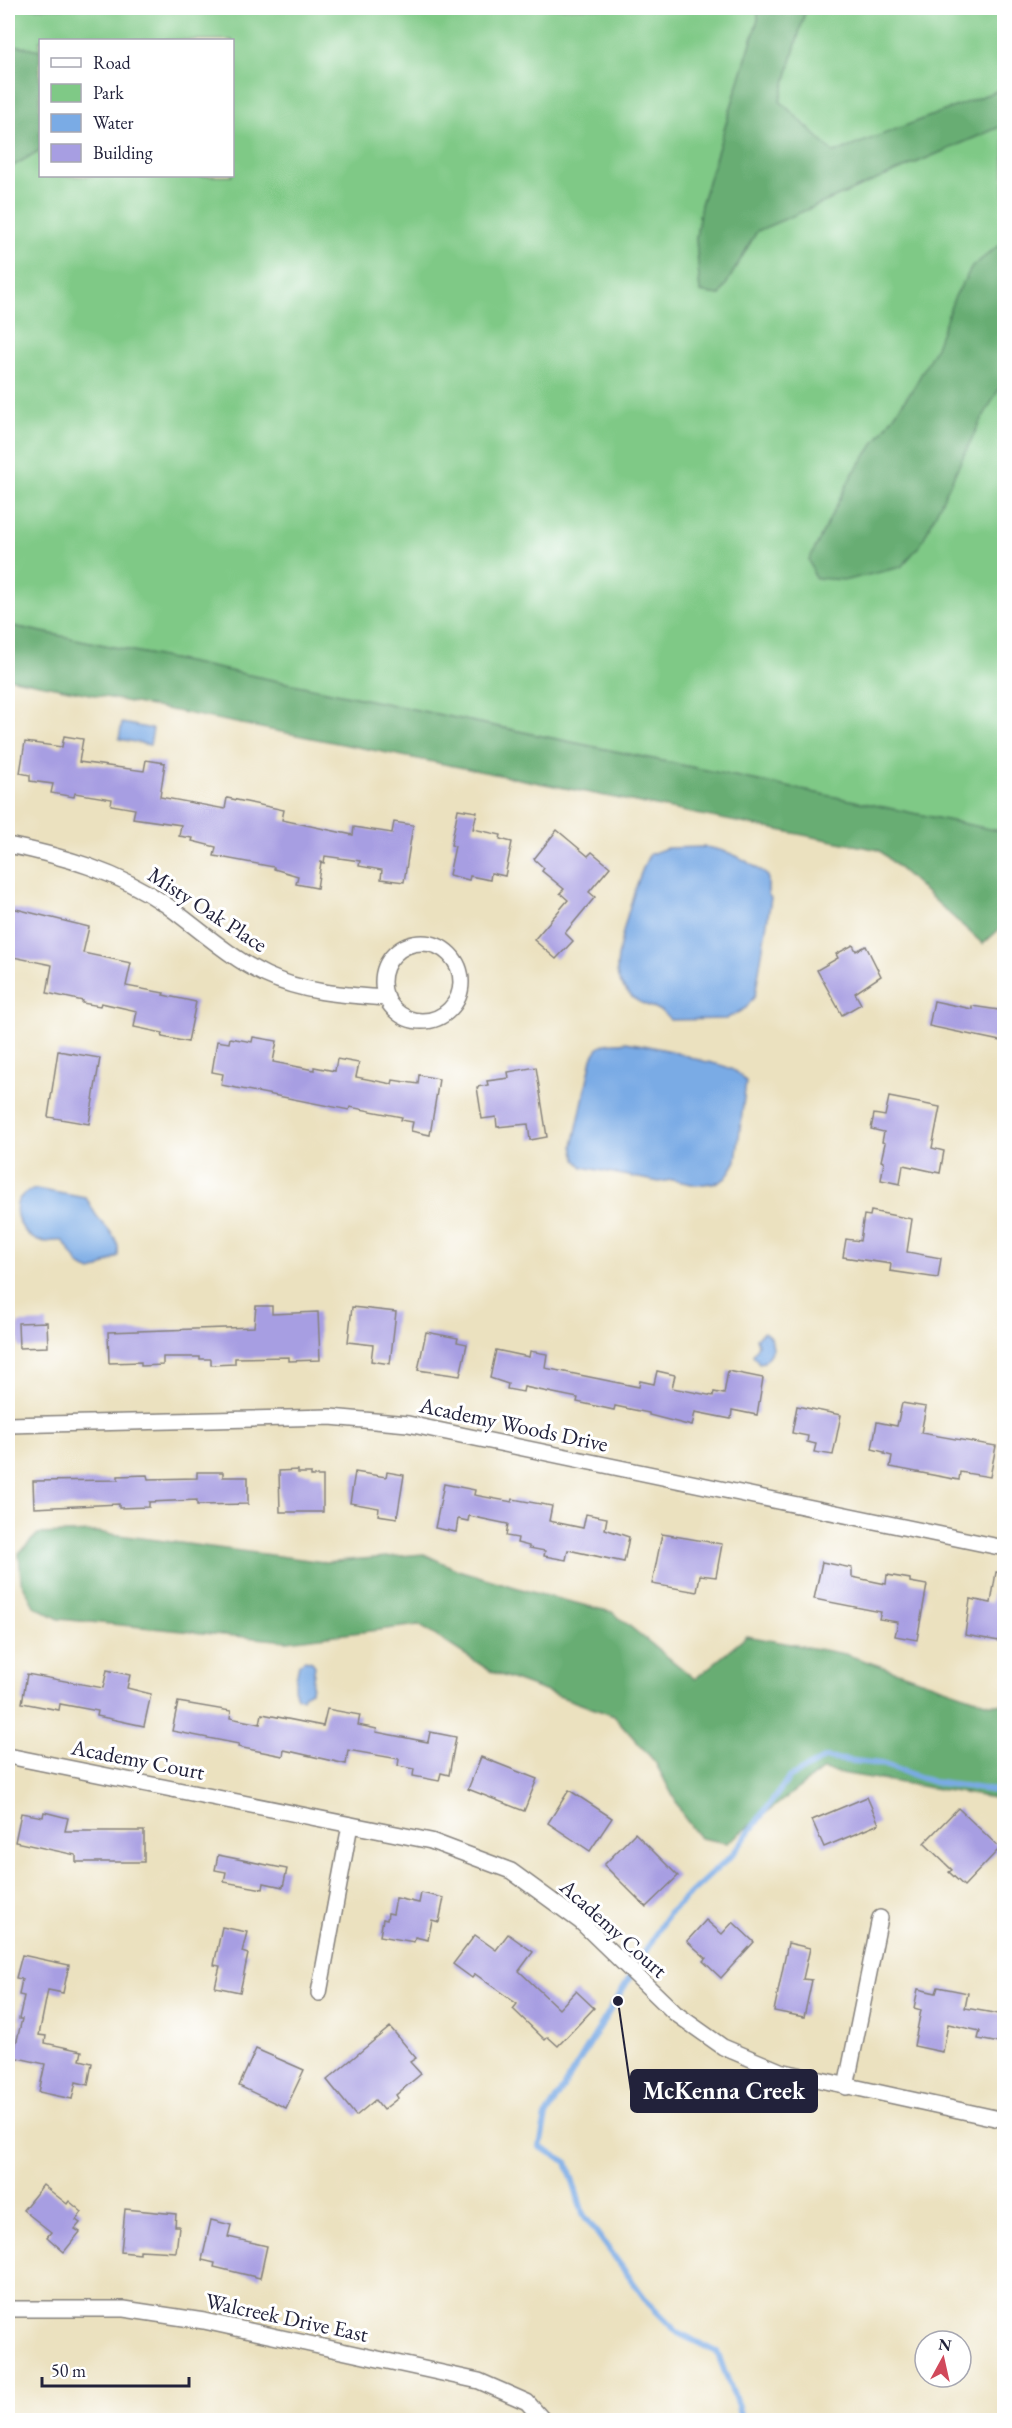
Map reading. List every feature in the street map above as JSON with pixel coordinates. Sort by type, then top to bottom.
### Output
[{"type":"street","name":"Misty Oak Place","points":[[8,845],[51,854],[111,874],[164,904],[207,937],[267,975],[327,994],[387,998]]},
{"type":"street","points":[[411,944],[433,944],[443,948],[458,965],[461,975],[458,997],[444,1014],[434,1019],[412,1019],[402,1015],[387,998],[383,976],[392,956],[400,949],[411,944]]},
{"type":"street","name":"Academy Woods Drive","points":[[8,1425],[330,1417],[385,1421],[414,1425],[1005,1548]]},
{"type":"street","name":"Academy Court","points":[[8,1756],[431,1840],[511,1871],[581,1922],[675,2013],[723,2047],[780,2071],[1005,2120]]},
{"type":"street","points":[[318,1993],[350,1825]]},
{"type":"street","points":[[846,2087],[880,1918]]},
{"type":"street","name":"Walcreek Drive East","points":[[8,2309],[124,2309],[204,2321],[479,2381],[527,2402],[543,2421]]},
{"type":"green space","points":[[8,8],[758,8],[758,20],[701,205],[696,238],[700,292],[720,295],[757,231],[1004,125],[1004,832],[8,625],[8,169],[39,151],[39,177],[234,177],[234,39],[39,39],[39,50],[8,44]]},
{"type":"green space","points":[[758,8],[806,8],[780,101],[834,153],[1004,88],[1004,125],[757,231],[720,295],[700,292],[696,238],[701,205],[758,20]]},
{"type":"green space","points":[[806,8],[1004,8],[1004,88],[834,154],[780,101]]},
{"type":"green space","points":[[8,44],[39,50],[39,151],[8,169]]},
{"type":"green space","points":[[1004,244],[1004,380],[978,426],[921,544],[901,567],[847,580],[815,578],[809,560],[852,475],[914,387],[936,347],[954,298],[972,267],[998,246]]},
{"type":"green space","points":[[8,625],[1004,832],[1004,925],[983,944],[879,850],[8,678]]},
{"type":"green space","points":[[96,1532],[324,1562],[424,1554],[458,1570],[535,1593],[612,1612],[695,1679],[747,1636],[845,1654],[991,1704],[1004,1704],[1004,1804],[1000,1799],[822,1770],[727,1843],[700,1838],[684,1817],[655,1762],[614,1716],[492,1672],[419,1625],[287,1641],[59,1619],[34,1606],[21,1581],[19,1553],[38,1534]]},
{"type":"water","points":[[122,723],[153,729],[150,745],[119,739]]},
{"type":"water","points":[[705,847],[738,857],[768,876],[768,895],[771,898],[755,996],[746,1008],[726,1019],[670,1020],[663,1012],[636,1000],[620,983],[617,968],[622,935],[639,878],[650,854],[667,848]]},
{"type":"water","points":[[626,1042],[678,1053],[723,1066],[742,1076],[746,1082],[736,1161],[726,1178],[719,1182],[697,1185],[672,1180],[659,1182],[583,1167],[576,1160],[573,1146],[592,1058],[602,1045]]},
{"type":"water","points":[[36,1189],[86,1198],[96,1215],[115,1238],[118,1256],[91,1271],[80,1266],[63,1241],[42,1242],[29,1235],[19,1221],[16,1213],[17,1205],[26,1192]]},
{"type":"water","points":[[764,1332],[771,1337],[773,1349],[764,1362],[759,1363],[753,1355],[758,1345],[756,1338]]},
{"type":"water","points":[[305,1660],[312,1662],[315,1666],[311,1691],[303,1698],[297,1697],[294,1688],[299,1664]]},
{"type":"building","points":[[64,736],[83,739],[79,762],[144,771],[146,760],[165,763],[160,797],[225,809],[227,798],[284,810],[282,820],[353,835],[354,827],[392,833],[394,822],[413,825],[404,882],[381,879],[382,870],[359,866],[360,861],[325,856],[324,863],[321,862],[317,888],[296,884],[298,876],[274,869],[274,867],[214,856],[216,847],[192,841],[193,838],[179,836],[181,825],[133,818],[135,809],[111,805],[112,799],[75,793],[74,797],[51,793],[53,784],[30,781],[30,775],[20,773],[25,742],[62,747]]},
{"type":"building","points":[[458,809],[477,812],[473,829],[501,835],[500,839],[512,842],[505,876],[491,873],[490,880],[470,876],[469,880],[449,875],[455,846],[451,845]]},
{"type":"building","points":[[557,830],[588,856],[592,852],[610,867],[589,892],[595,897],[565,933],[573,941],[556,959],[534,940],[568,900],[560,893],[564,889],[542,871],[544,868],[534,859]]},
{"type":"building","points":[[8,907],[89,927],[83,953],[131,963],[126,986],[196,1002],[188,1042],[162,1037],[163,1033],[134,1027],[137,1011],[101,1003],[100,1006],[82,1003],[83,1001],[47,993],[52,965],[8,956]]},
{"type":"building","points":[[853,945],[856,951],[866,946],[881,976],[855,993],[861,1004],[842,1015],[817,970],[838,958],[836,954]]},
{"type":"building","points":[[934,1001],[972,1009],[972,1006],[1005,1011],[1005,1042],[929,1026]]},
{"type":"building","points":[[253,1037],[277,1041],[273,1062],[314,1070],[314,1067],[335,1071],[337,1059],[359,1063],[356,1077],[392,1084],[393,1080],[418,1084],[419,1075],[439,1079],[430,1135],[411,1131],[413,1122],[401,1120],[402,1117],[350,1107],[349,1110],[221,1085],[223,1074],[212,1072],[217,1041],[229,1043],[230,1038],[252,1042]]},
{"type":"building","points":[[58,1051],[100,1058],[89,1124],[48,1117]]},
{"type":"building","points":[[536,1067],[547,1137],[530,1140],[528,1124],[497,1127],[496,1117],[482,1119],[477,1087],[488,1085],[487,1081],[509,1078],[508,1072]]},
{"type":"building","points":[[889,1097],[940,1107],[932,1148],[944,1151],[940,1173],[903,1165],[900,1184],[881,1180],[884,1162],[881,1161],[885,1143],[882,1142],[884,1132],[871,1129],[874,1114],[885,1116]]},
{"type":"building","points":[[871,1211],[912,1219],[907,1252],[941,1258],[938,1278],[890,1271],[891,1264],[843,1257],[846,1239],[860,1241],[864,1215],[870,1216]]},
{"type":"building","points":[[256,1306],[272,1306],[272,1314],[318,1312],[320,1360],[289,1361],[289,1357],[235,1358],[235,1364],[211,1365],[211,1359],[200,1359],[200,1357],[163,1357],[163,1365],[141,1366],[141,1362],[109,1363],[108,1332],[254,1327]]},
{"type":"building","points":[[352,1307],[396,1312],[390,1364],[371,1361],[373,1345],[348,1342]]},
{"type":"building","points":[[47,1322],[48,1347],[19,1348],[18,1323]]},
{"type":"building","points":[[426,1332],[458,1338],[457,1342],[467,1344],[460,1376],[418,1370]]},
{"type":"building","points":[[496,1350],[529,1357],[530,1351],[547,1354],[545,1368],[639,1387],[640,1381],[654,1384],[657,1371],[675,1375],[672,1388],[713,1396],[714,1392],[724,1394],[728,1371],[763,1378],[757,1415],[732,1410],[731,1419],[695,1412],[692,1426],[649,1415],[649,1413],[615,1406],[614,1410],[577,1402],[578,1398],[524,1387],[523,1392],[507,1389],[508,1384],[490,1378]]},
{"type":"building","points":[[902,1403],[926,1407],[921,1433],[996,1446],[990,1477],[960,1472],[959,1480],[890,1467],[892,1456],[872,1449],[877,1422],[897,1426]]},
{"type":"building","points":[[797,1406],[841,1415],[833,1455],[814,1452],[816,1444],[807,1442],[808,1436],[792,1433]]},
{"type":"building","points":[[298,1470],[298,1473],[323,1476],[323,1512],[280,1512],[279,1471]]},
{"type":"building","points":[[197,1472],[223,1472],[223,1477],[248,1477],[248,1504],[197,1505],[197,1500],[149,1502],[149,1507],[119,1508],[119,1504],[34,1508],[33,1481],[118,1480],[118,1476],[147,1475],[148,1479],[197,1478]]},
{"type":"building","points":[[355,1472],[386,1477],[387,1472],[404,1475],[397,1518],[378,1515],[379,1508],[350,1503]]},
{"type":"building","points":[[444,1484],[475,1490],[474,1495],[552,1506],[549,1521],[583,1528],[586,1514],[607,1518],[605,1529],[629,1537],[624,1562],[568,1550],[566,1560],[544,1556],[545,1551],[529,1548],[529,1546],[517,1543],[518,1538],[506,1536],[508,1524],[469,1516],[468,1521],[458,1519],[456,1532],[435,1528]]},
{"type":"building","points":[[662,1534],[722,1544],[716,1577],[700,1575],[697,1592],[652,1584]]},
{"type":"building","points":[[822,1562],[852,1568],[852,1577],[886,1584],[887,1575],[927,1585],[917,1640],[895,1636],[898,1622],[879,1619],[881,1612],[814,1599]]},
{"type":"building","points":[[996,1572],[1005,1573],[1005,1642],[965,1635],[970,1599],[991,1603]]},
{"type":"building","points":[[107,1670],[130,1675],[127,1688],[151,1694],[144,1726],[97,1716],[98,1711],[60,1704],[59,1710],[22,1703],[27,1674],[103,1688]]},
{"type":"building","points":[[178,1702],[231,1711],[230,1718],[260,1724],[262,1714],[323,1726],[327,1709],[360,1715],[358,1725],[377,1729],[376,1732],[428,1742],[430,1732],[456,1737],[449,1775],[441,1773],[439,1781],[413,1776],[414,1769],[398,1766],[399,1759],[348,1750],[346,1764],[284,1750],[283,1756],[238,1747],[239,1744],[172,1731]]},
{"type":"building","points":[[481,1757],[537,1779],[524,1811],[468,1789]]},
{"type":"building","points":[[569,1790],[612,1818],[590,1851],[548,1823]]},
{"type":"building","points":[[867,1797],[879,1824],[824,1847],[812,1820]]},
{"type":"building","points":[[958,1808],[1000,1848],[964,1886],[949,1872],[952,1870],[924,1843]]},
{"type":"building","points":[[44,1812],[68,1818],[65,1831],[144,1831],[144,1862],[76,1862],[76,1855],[15,1842],[21,1813],[43,1817]]},
{"type":"building","points":[[635,1833],[678,1876],[646,1907],[604,1865]]},
{"type":"building","points":[[218,1855],[287,1869],[283,1887],[264,1883],[263,1889],[224,1882],[226,1872],[215,1870]]},
{"type":"building","points":[[421,1893],[444,1898],[439,1922],[432,1920],[428,1940],[415,1937],[414,1942],[380,1936],[383,1919],[387,1920],[388,1913],[393,1914],[396,1898],[419,1903]]},
{"type":"building","points":[[706,1920],[722,1934],[733,1922],[754,1942],[721,1978],[703,1961],[706,1958],[687,1941]]},
{"type":"building","points":[[222,1927],[247,1932],[242,1952],[248,1954],[240,1992],[215,1987],[220,1966],[214,1965]]},
{"type":"building","points":[[508,1934],[533,1952],[519,1971],[559,2009],[576,1991],[594,2008],[558,2046],[548,2037],[545,2040],[513,2009],[517,2004],[475,1974],[472,1978],[453,1964],[475,1935],[496,1950]]},
{"type":"building","points":[[788,1943],[810,1948],[803,1979],[812,1980],[804,2017],[774,2011]]},
{"type":"building","points":[[22,1955],[69,1965],[63,1993],[48,1990],[39,2035],[46,2036],[45,2043],[82,2051],[80,2060],[92,2063],[88,2085],[76,2082],[72,2099],[39,2092],[45,2064],[13,2057],[22,2019],[19,2019],[24,1996],[19,1995],[22,1979],[16,1978]]},
{"type":"building","points":[[938,1987],[968,1993],[965,2008],[1005,2015],[1005,2044],[978,2039],[980,2031],[948,2024],[943,2052],[914,2046],[921,2010],[914,2008],[918,1989],[936,1993]]},
{"type":"building","points":[[390,2027],[416,2058],[410,2062],[421,2074],[396,2095],[398,2098],[383,2110],[375,2100],[356,2116],[327,2080]]},
{"type":"building","points":[[256,2049],[304,2070],[286,2108],[239,2086]]},
{"type":"building","points":[[43,2185],[67,2204],[69,2201],[82,2212],[76,2220],[80,2223],[75,2229],[80,2232],[64,2252],[47,2237],[51,2232],[23,2210]]},
{"type":"building","points":[[125,2209],[176,2214],[175,2226],[179,2226],[176,2252],[140,2250],[140,2254],[121,2252]]},
{"type":"building","points":[[211,2220],[231,2225],[228,2237],[267,2246],[260,2278],[214,2267],[215,2263],[202,2260]]},
{"type":"waterway","points":[[741,2420],[738,2406],[717,2352],[678,2333],[649,2304],[583,2214],[567,2162],[540,2147],[546,2116],[668,1914],[733,1854],[789,1778],[825,1758],[882,1764],[933,1782],[1004,1792]]},
{"type":"place","name":"McKenna Creek","points":[[618,2001]]}]
